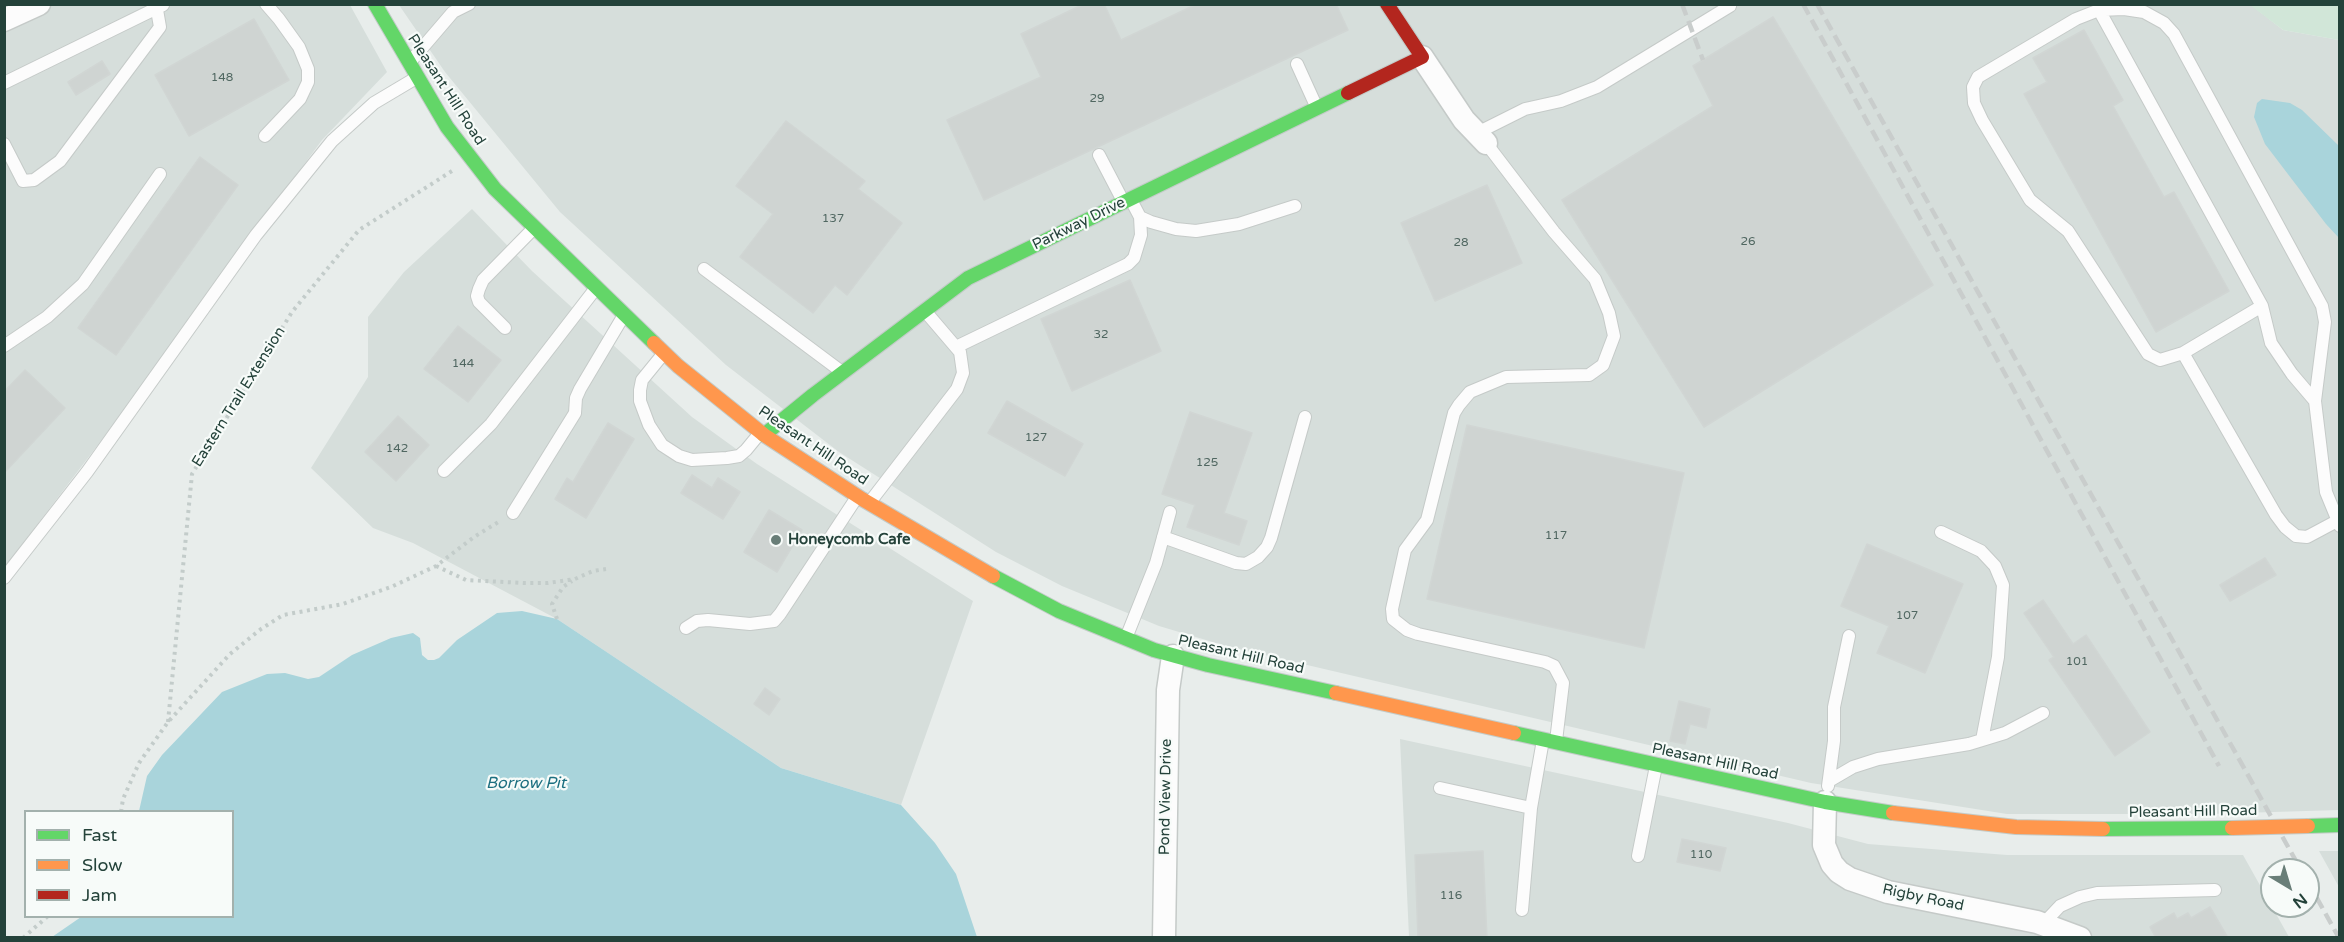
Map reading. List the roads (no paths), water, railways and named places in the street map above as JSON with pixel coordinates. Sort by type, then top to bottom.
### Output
[{"type":"street","points":[[7,14],[39,4]]},
{"type":"street","name":"Pleasant Hill Road","points":[[375,4],[408,65],[447,127],[495,189],[664,353],[714,396],[762,433],[864,500],[962,559],[1059,611],[1125,640],[1173,656],[1656,766],[1827,792],[1918,818],[2016,827],[2072,829],[2340,825]]},
{"type":"street","points":[[1387,4],[1464,120],[1481,138]]},
{"type":"street","name":"Parkway Drive","points":[[762,433],[968,278],[1422,57]]},
{"type":"street","name":"Pond View Drive","points":[[1164,938],[1168,690],[1173,656]]},
{"type":"street","name":"Rigby Road","points":[[1827,792],[1824,845],[1832,864],[1850,879],[1888,892],[2043,924],[2080,938]]},
{"type":"lane","points":[[265,136],[300,99],[308,82],[308,69],[298,47],[266,4]]},
{"type":"lane","points":[[408,65],[452,8],[469,4]]},
{"type":"lane","points":[[4,83],[159,5],[160,27],[60,161],[34,180],[22,181],[4,144]]},
{"type":"lane","points":[[1522,910],[1531,808],[1563,683],[1554,666],[1545,662],[1407,630],[1393,619],[1392,609],[1405,550],[1427,520],[1454,413],[1459,405],[1470,392],[1506,377],[1589,375],[1603,365],[1614,336],[1609,313],[1595,279],[1554,232],[1481,138],[1525,109],[1562,100],[1597,87],[1730,6]]},
{"type":"lane","points":[[2183,353],[2285,527],[2296,536],[2307,537],[2338,524],[2326,492],[2315,401],[2325,322],[2322,306],[2174,34],[2164,23],[2144,12],[2124,9],[2099,10],[2076,18],[1978,77],[1973,87],[1974,103],[2030,200],[2068,231],[2148,354],[2160,360],[2169,359],[2262,306]]},
{"type":"lane","points":[[2099,10],[2262,306],[2271,343],[2292,374],[2315,401]]},
{"type":"lane","points":[[1297,64],[1317,109]]},
{"type":"lane","points":[[4,578],[94,462],[256,235],[332,141],[374,103],[416,78]]},
{"type":"lane","points":[[1099,155],[1140,217],[1176,229],[1196,231],[1239,224],[1295,206]]},
{"type":"lane","points":[[4,346],[47,317],[83,284],[160,174]]},
{"type":"lane","points":[[956,347],[1121,269],[1134,258],[1138,250],[1141,235],[1140,217]]},
{"type":"lane","points":[[505,328],[479,302],[477,296],[479,289],[483,280],[534,228]]},
{"type":"lane","points":[[704,269],[843,373]]},
{"type":"lane","points":[[444,471],[491,424],[596,288]]},
{"type":"lane","points":[[686,628],[698,621],[708,620],[750,624],[774,621],[864,500],[957,389],[963,373],[963,363],[956,347],[924,310]]},
{"type":"lane","points":[[513,513],[576,413],[576,398],[580,389],[624,315]]},
{"type":"lane","points":[[664,353],[642,380],[640,390],[640,401],[649,425],[662,445],[679,456],[692,460],[727,458],[739,456],[762,433]]},
{"type":"lane","points":[[1163,537],[1236,564],[1246,564],[1258,558],[1271,538],[1305,417]]},
{"type":"lane","points":[[1125,640],[1156,563],[1170,512]]},
{"type":"lane","points":[[1941,532],[1981,551],[1995,566],[2003,585],[1998,657],[1982,740]]},
{"type":"lane","points":[[1827,792],[1834,741],[1834,707],[1849,636]]},
{"type":"lane","points":[[1827,792],[1852,767],[1878,759],[1969,744],[2006,733],[2043,713]]},
{"type":"lane","points":[[1638,856],[1656,766]]},
{"type":"lane","points":[[1440,788],[1531,808]]},
{"type":"lane","points":[[2043,924],[2060,906],[2080,897],[2097,893],[2215,890]]},
{"type":"water","points":[[2262,99],[2290,103],[2302,110],[2339,146],[2339,238],[2265,144],[2254,117],[2257,103]]},
{"type":"water","name":"Borrow Pit","points":[[522,611],[557,619],[781,768],[901,805],[935,843],[956,874],[977,937],[52,937],[80,918],[234,918],[234,810],[139,810],[147,776],[162,755],[222,692],[267,674],[285,673],[308,679],[319,677],[352,655],[391,638],[413,633],[420,638],[422,655],[428,660],[434,660],[457,640],[497,613]]},
{"type":"railway","points":[[1682,4],[1703,60]]},
{"type":"railway","points":[[1803,4],[2219,766]]},
{"type":"railway","points":[[1817,4],[2294,858]]},
{"type":"railway","points":[[2320,904],[2339,938]]},
{"type":"place","name":"Honeycomb Cafe","points":[[776,540]]}]
